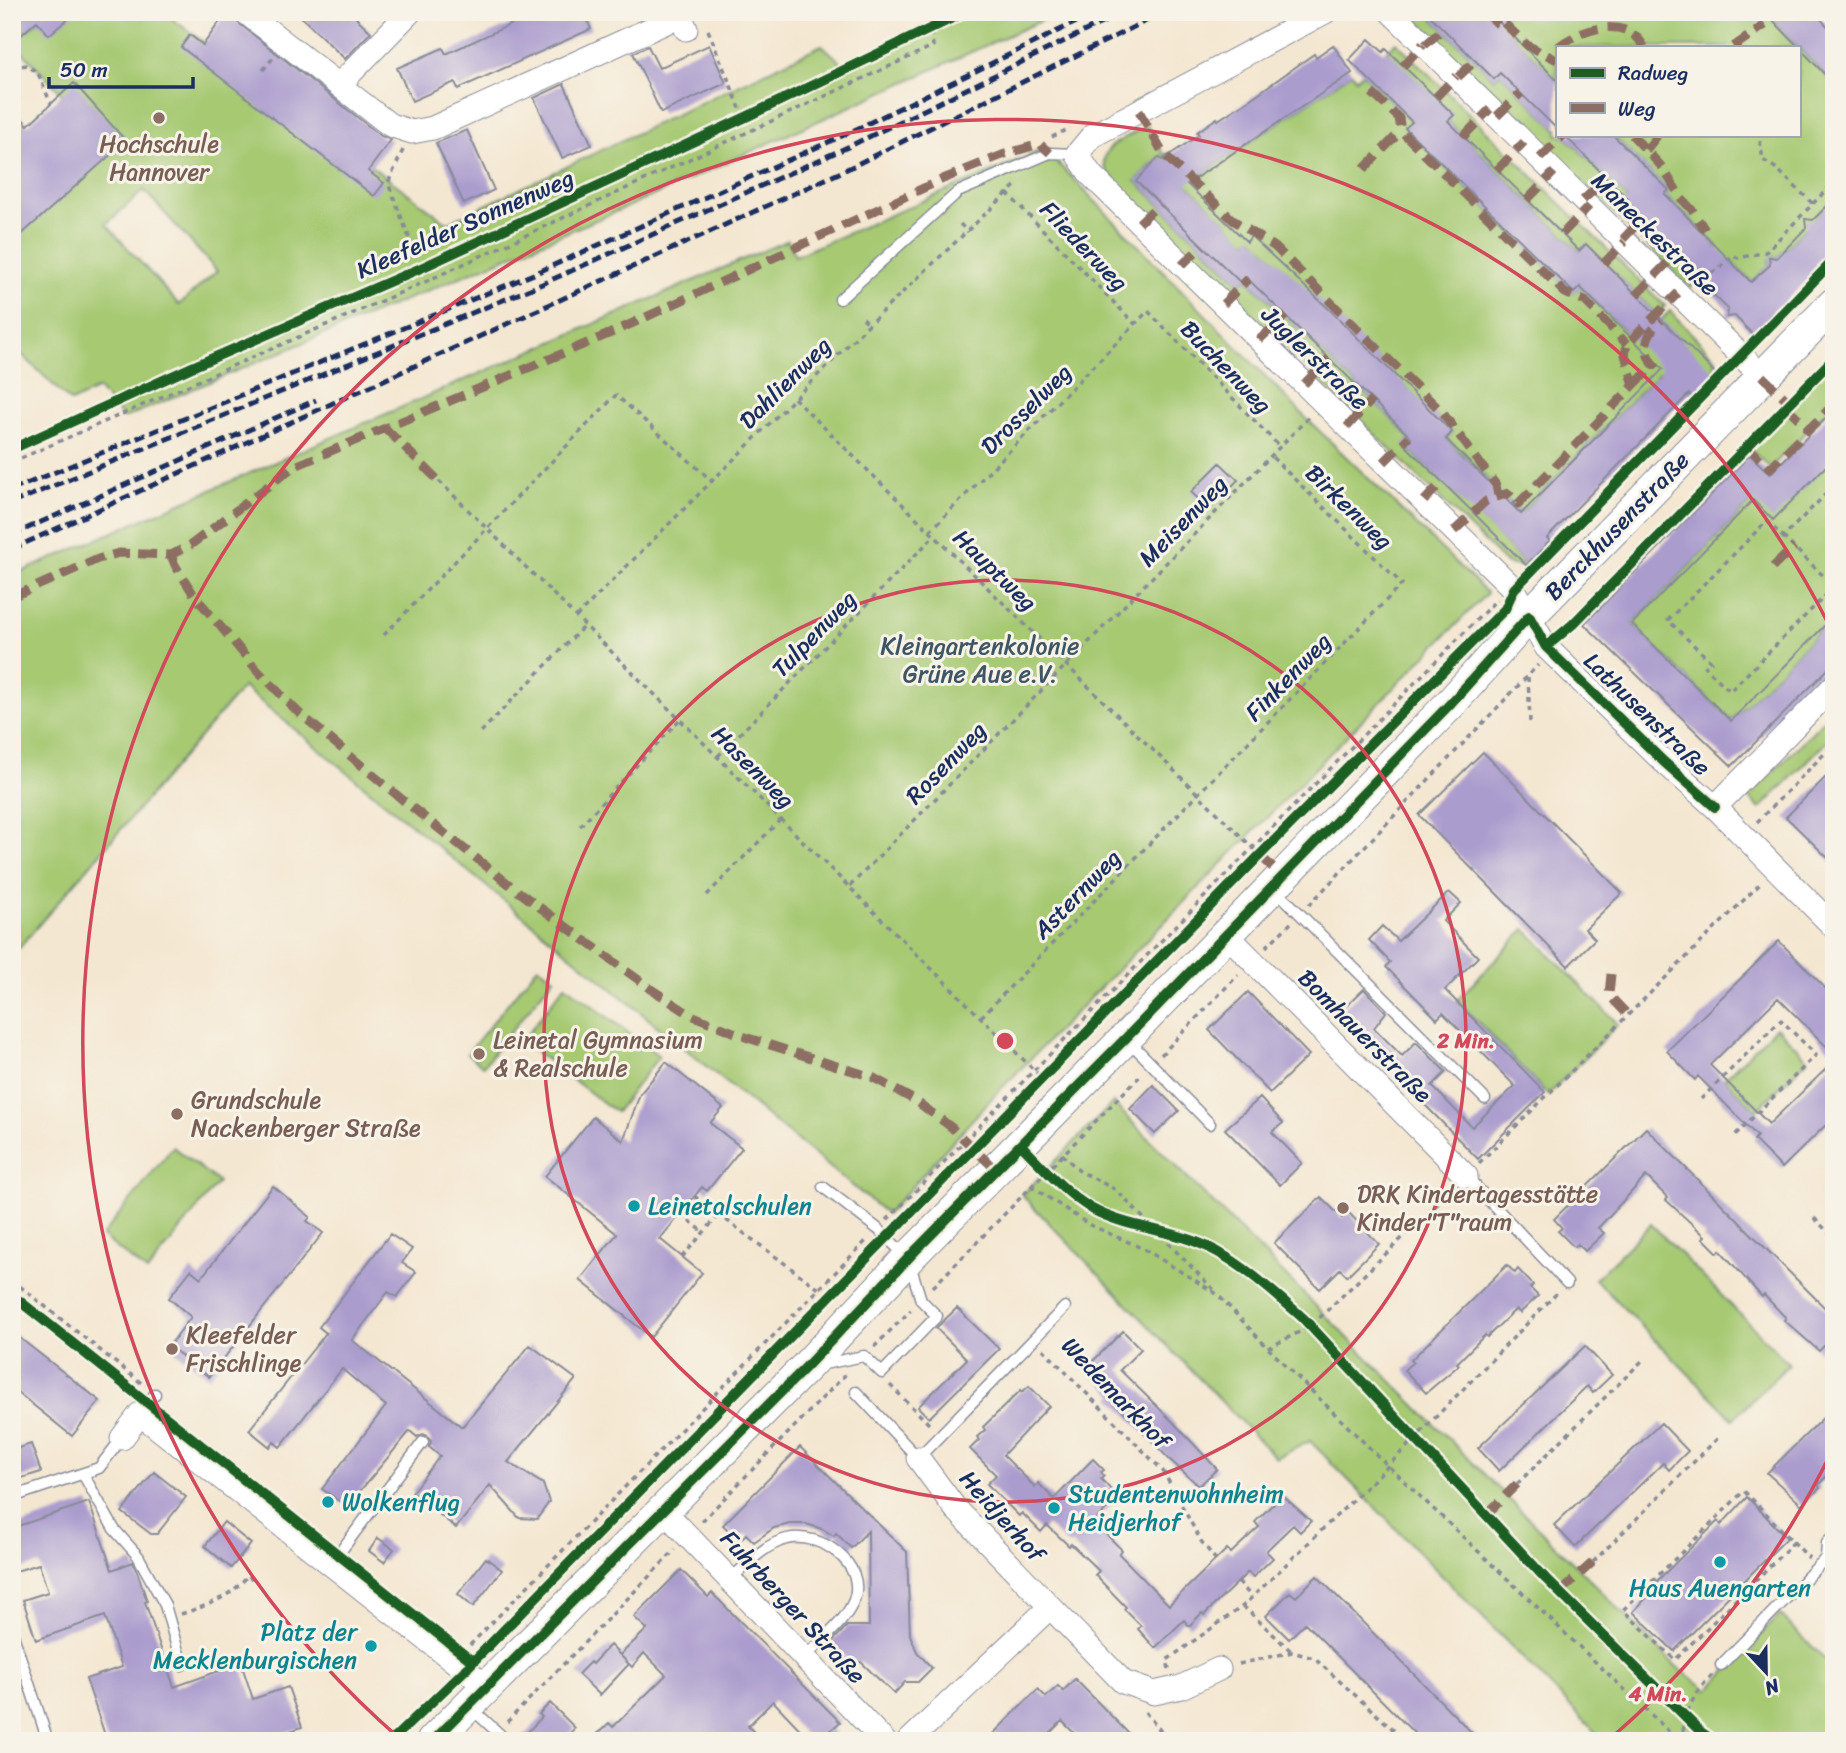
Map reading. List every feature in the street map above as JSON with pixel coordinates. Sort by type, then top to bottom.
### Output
[{"type":"street","points":[[245,12],[390,125],[412,132],[433,128],[674,18],[695,26]]},
{"type":"street","points":[[339,85],[410,12]]},
{"type":"street","points":[[1085,145],[1325,12]]},
{"type":"street","name":"Maneckestraße","points":[[1391,12],[1762,376]]},
{"type":"street","name":"Juglerstraße","points":[[1085,145],[1091,175],[1323,403],[1516,605]]},
{"type":"street","name":"Berckhusenstraße","points":[[433,1741],[806,1367],[891,1241],[1021,1144],[1451,703],[1516,605],[1762,376],[1834,304]]},
{"type":"street","name":"Lathusenstraße","points":[[1516,605],[1546,647],[1664,762],[1715,807],[1834,927]]},
{"type":"street","points":[[1715,807],[1834,685]]},
{"type":"street","name":"Bomhauerstraße","points":[[1226,934],[1466,1176]]},
{"type":"street","points":[[122,1438],[148,1404],[478,1696]]},
{"type":"street","name":"Heidjerhof","points":[[918,1458],[955,1508],[1123,1682],[1154,1693],[1175,1688],[1219,1669]]},
{"type":"street","name":"Fuhrberger Straße","points":[[663,1510],[884,1741]]},
{"type":"street","points":[[909,1741],[1050,1607]]},
{"type":"lane","points":[[841,299],[958,192],[1050,153],[1085,145]]},
{"type":"lane","points":[[1273,887],[1485,1099]]},
{"type":"lane","points":[[1126,1038],[1210,1124]]},
{"type":"lane","points":[[1466,1176],[1567,1283]]},
{"type":"lane","points":[[806,1367],[864,1356],[882,1373],[937,1316],[921,1300],[891,1241],[823,1187]]},
{"type":"lane","points":[[1034,1340],[1065,1307]]},
{"type":"lane","name":"Wedemarkhof","points":[[918,1458],[1034,1340]]},
{"type":"lane","points":[[856,1392],[918,1458]]},
{"type":"lane","points":[[12,1497],[99,1468],[122,1438]]},
{"type":"lane","points":[[331,1564],[423,1442]]},
{"type":"lane","points":[[83,1474],[114,1529],[138,1556],[165,1605],[182,1665]]},
{"type":"lane","points":[[1721,1665],[1826,1558],[1827,1543],[1834,1536]]},
{"type":"lane","points":[[731,1579],[757,1555],[788,1538],[818,1540],[842,1554],[855,1575],[855,1598],[845,1616],[805,1657]]},
{"type":"lane","points":[[12,1632],[48,1741]]},
{"type":"lane","points":[[478,1696],[497,1732],[507,1741]]},
{"type":"path","points":[[695,26],[744,118]]},
{"type":"path","points":[[12,462],[415,287],[933,46],[931,29],[919,35]]},
{"type":"path","points":[[12,66],[27,65],[38,73],[51,104]]},
{"type":"path","points":[[732,124],[757,112]]},
{"type":"path","points":[[412,132],[388,183],[421,268]]},
{"type":"path","points":[[1760,141],[1763,160],[1777,169],[1813,204]]},
{"type":"path","points":[[1682,297],[1703,275],[1717,270],[1733,254],[1738,258],[1766,251],[1834,182]]},
{"type":"path","points":[[960,223],[968,232]]},
{"type":"path","points":[[863,318],[869,324]]},
{"type":"path","points":[[384,635],[616,395],[712,481]]},
{"type":"path","points":[[12,449],[36,438]]},
{"type":"path","points":[[1783,537],[1834,486]]},
{"type":"path","points":[[1767,521],[1834,587],[1730,691],[1705,667],[1711,662],[1668,620],[1767,521]]},
{"type":"path","points":[[470,1645],[820,1289],[891,1241],[1038,1074],[1256,852],[1499,596],[1516,605]]},
{"type":"path","points":[[481,732],[584,625]]},
{"type":"path","points":[[497,1732],[1031,1186],[1050,1173],[1062,1154],[1300,914],[1528,677],[1536,668],[1546,647]]},
{"type":"path","points":[[1528,677],[1530,722]]},
{"type":"path","points":[[1256,852],[1427,688]]},
{"type":"path","points":[[580,826],[680,719]]},
{"type":"path","points":[[1744,836],[1834,744]]},
{"type":"path","points":[[707,895],[781,819]]},
{"type":"path","points":[[1268,1348],[1307,1322],[1466,1176],[1776,868]]},
{"type":"path","points":[[1702,1099],[1781,1020],[1816,1055],[1735,1135]]},
{"type":"path","points":[[1021,1144],[1050,1173]]},
{"type":"path","points":[[1062,1154],[1078,1170],[1116,1190],[1268,1348],[1388,1466],[1680,1741],[1690,1720],[1696,1692],[1721,1665]]},
{"type":"path","points":[[1031,1186],[1088,1224],[1143,1249],[1217,1294]]},
{"type":"path","points":[[694,1196],[820,1289]]},
{"type":"path","points":[[682,1257],[719,1214]]},
{"type":"path","points":[[681,1215],[704,1232]]},
{"type":"path","points":[[1814,1218],[1834,1238]]},
{"type":"path","points":[[1126,1221],[1172,1234]]},
{"type":"path","points":[[867,1256],[891,1241]]},
{"type":"path","points":[[12,1280],[148,1404]]},
{"type":"path","points":[[1175,1688],[1167,1660],[1243,1606],[1388,1466],[1567,1283]]},
{"type":"path","points":[[12,1295],[148,1404]]},
{"type":"path","points":[[1307,1322],[1320,1336]]},
{"type":"path","points":[[1517,1484],[1643,1360]]},
{"type":"path","points":[[882,1373],[880,1375],[940,1435]]},
{"type":"path","points":[[1404,1428],[1423,1448]]},
{"type":"path","points":[[1593,1562],[1719,1437]]},
{"type":"path","points":[[1794,1542],[1675,1660],[1623,1609],[1744,1491],[1794,1542],[1818,1567]]},
{"type":"path","points":[[169,1618],[205,1606],[239,1587],[248,1575],[252,1579]]},
{"type":"path","points":[[1238,1582],[1252,1597]]},
{"type":"path","points":[[1243,1606],[1292,1653]]},
{"type":"path","points":[[1219,1669],[1292,1653],[1314,1658],[1406,1741]]},
{"type":"path","points":[[1676,1707],[1690,1720]]},
{"type":"path","points":[[1785,1741],[1834,1738]]},
{"type":"green space","name":"Hochschule Hannover","points":[[49,12],[163,12],[448,223],[822,45],[846,67],[955,12],[1060,12],[634,204],[124,418],[98,389],[71,402],[12,345],[12,243],[62,94],[13,42]],"holes":[[[144,190],[217,271],[179,305],[106,224]]]},
{"type":"green space","points":[[1409,12],[1426,12],[1494,79],[1500,73],[1556,128],[1556,136],[1565,136],[1628,199],[1623,204],[1692,273],[1718,247],[1665,194],[1668,190],[1614,136],[1800,136],[1800,49],[1834,84],[1834,199],[1777,258],[1772,257],[1769,260],[1770,265],[1752,282],[1733,264],[1700,278],[1690,288]]},
{"type":"green space","points":[[1477,12],[1502,12],[1505,16],[1511,12],[1765,12],[1797,46],[1556,46],[1556,79],[1508,32]]},
{"type":"green space","points":[[1396,42],[1665,306],[1655,316],[1660,321],[1670,311],[1716,359],[1714,372],[1663,369],[1521,513],[1506,498],[1483,521],[1524,563],[1520,566],[1507,564],[1107,172],[1104,163],[1105,156],[1115,143],[1148,126],[1164,155],[1168,153],[1173,160],[1202,174],[1352,73],[1356,79],[1362,73],[1412,122],[1405,129],[1573,293],[1580,287],[1631,337],[1654,312],[1586,245],[1579,251],[1448,121],[1387,51]],"holes":[[[1159,157],[1246,242],[1252,237],[1452,432],[1446,439],[1489,480],[1466,504],[1405,445],[1411,438],[1246,278],[1240,283],[1136,181]]]},
{"type":"green space","name":"Kleingartenkolonie Grüne Aue e.V.","points":[[1044,149],[1307,419],[1487,593],[991,1099],[887,1214],[243,687],[12,956],[12,576],[788,240],[795,256]]},
{"type":"green space","points":[[1825,367],[1834,376],[1834,404],[1770,468],[1747,446]]},
{"type":"green space","points":[[1834,458],[1834,616],[1731,721],[1632,624],[1753,500]]},
{"type":"green space","points":[[1834,710],[1834,734],[1760,809],[1744,793],[1750,787],[1756,789]]},
{"type":"green space","points":[[1525,929],[1618,1024],[1548,1095],[1457,1000]]},
{"type":"green space","points":[[538,966],[554,978],[483,1066],[467,1054]]},
{"type":"green space","points":[[565,985],[659,1056],[616,1112],[522,1041]]},
{"type":"green space","points":[[1776,1027],[1808,1059],[1756,1111],[1724,1079]]},
{"type":"green space","points":[[1113,1103],[1676,1666],[1708,1690],[1780,1615],[1834,1668],[1834,1741],[1604,1741],[1310,1441],[1276,1458],[1022,1195]]},
{"type":"green space","points":[[173,1147],[218,1182],[147,1272],[102,1236]]},
{"type":"green space","points":[[1651,1224],[1789,1364],[1733,1419],[1595,1279]]},
{"type":"building","points":[[12,12],[76,12],[49,35],[37,21],[12,43]]},
{"type":"building","points":[[296,12],[350,12],[371,32],[345,59]]},
{"type":"building","points":[[538,12],[584,12],[591,29],[458,89],[455,82],[412,101],[397,68],[443,48],[446,54]]},
{"type":"building","points":[[1426,12],[1511,12],[1498,21],[1556,79],[1556,128],[1500,73],[1494,79]]},
{"type":"building","points":[[1765,12],[1814,12],[1834,33],[1834,84],[1800,46]]},
{"type":"building","points":[[226,13],[381,136],[391,140],[368,171],[384,183],[374,196],[181,47],[190,35],[203,45]]},
{"type":"building","points":[[1369,39],[1383,52],[1386,49],[1454,115],[1448,121],[1579,251],[1586,244],[1716,374],[1692,397],[1689,394],[1547,538],[1550,541],[1526,565],[1404,444],[1411,438],[1246,277],[1241,283],[1136,181],[1159,157],[1162,160],[1199,135],[1197,132],[1217,118],[1218,120],[1249,100],[1314,54],[1316,57],[1333,45],[1352,73],[1187,184],[1247,242],[1251,236],[1331,311],[1452,432],[1446,439],[1521,514],[1663,369],[1580,287],[1574,293],[1405,128],[1412,122],[1349,60]]},
{"type":"building","points":[[709,45],[726,83],[661,113],[633,53],[648,46],[659,68]]},
{"type":"building","points":[[74,83],[126,141],[12,243],[12,108],[28,125]]},
{"type":"building","points":[[564,84],[592,145],[562,158],[534,98]]},
{"type":"building","points":[[467,130],[494,190],[464,204],[436,143]]},
{"type":"building","points":[[1565,136],[1614,136],[1669,190],[1665,194],[1751,282],[1770,265],[1769,257],[1777,258],[1806,228],[1805,219],[1813,220],[1834,199],[1834,252],[1753,335],[1735,316],[1727,317],[1728,309],[1622,204],[1628,199]]},
{"type":"building","points":[[1834,410],[1834,458],[1773,520],[1753,500],[1632,624],[1731,721],[1834,616],[1834,663],[1732,766],[1584,624],[1750,455],[1770,474]]},
{"type":"building","points":[[1220,463],[1238,480],[1209,509],[1191,492]]},
{"type":"building","points":[[1483,752],[1622,893],[1585,929],[1595,939],[1568,966],[1419,815]]},
{"type":"building","points":[[1834,769],[1834,864],[1786,817]]},
{"type":"building","points":[[1449,892],[1461,903],[1443,921],[1478,957],[1445,990],[1545,1092],[1478,1159],[1337,1015],[1364,989],[1386,1012],[1374,1028],[1402,1056],[1416,1042],[1446,1072],[1432,1086],[1472,1127],[1515,1086],[1443,1013],[1437,1019],[1386,967],[1390,962],[1369,940],[1382,926],[1398,941]]},
{"type":"building","points":[[1779,941],[1834,997],[1834,1054],[1778,998],[1710,1065],[1769,1124],[1834,1061],[1834,1117],[1782,1168],[1754,1140],[1757,1136],[1698,1076],[1695,1080],[1667,1051]]},
{"type":"building","points":[[1248,992],[1309,1055],[1270,1093],[1209,1030]]},
{"type":"building","name":"Leinetalschulen","points":[[666,1062],[723,1108],[710,1123],[742,1148],[707,1191],[702,1187],[660,1239],[702,1273],[651,1337],[580,1280],[617,1234],[545,1176],[593,1117],[623,1141],[640,1094]]},
{"type":"building","points":[[1153,1085],[1179,1111],[1155,1134],[1130,1109]]},
{"type":"building","points":[[1260,1098],[1283,1123],[1272,1132],[1302,1163],[1280,1185],[1225,1129]]},
{"type":"building","points":[[1646,1128],[1834,1317],[1834,1336],[1819,1351],[1784,1320],[1786,1318],[1764,1295],[1762,1297],[1720,1250],[1718,1253],[1703,1238],[1705,1236],[1666,1200],[1668,1198],[1646,1176],[1598,1228],[1604,1233],[1585,1251],[1578,1244],[1574,1247],[1558,1231],[1562,1228],[1554,1219]]},
{"type":"building","points":[[273,1186],[310,1217],[307,1221],[323,1233],[209,1377],[169,1346],[191,1317],[169,1298],[191,1270],[201,1278]]},
{"type":"building","points":[[1321,1197],[1342,1218],[1348,1212],[1379,1244],[1347,1276],[1340,1269],[1320,1289],[1274,1243]]},
{"type":"building","points":[[390,1234],[412,1249],[402,1263],[416,1272],[397,1297],[388,1292],[352,1340],[462,1427],[530,1345],[576,1379],[508,1462],[543,1484],[549,1502],[537,1519],[519,1518],[490,1485],[456,1528],[412,1492],[440,1456],[429,1447],[431,1442],[428,1436],[423,1434],[417,1437],[410,1431],[350,1503],[347,1499],[342,1503],[322,1489],[386,1406],[342,1369],[280,1447],[274,1442],[270,1447],[249,1430],[326,1333],[319,1327]]},
{"type":"building","points":[[1507,1265],[1515,1273],[1518,1269],[1533,1285],[1530,1288],[1538,1296],[1520,1313],[1516,1309],[1487,1337],[1485,1335],[1457,1363],[1459,1365],[1426,1393],[1404,1370]]},
{"type":"building","points":[[957,1308],[999,1349],[929,1418],[918,1407],[967,1359],[936,1328]]},
{"type":"building","points":[[1123,1331],[1141,1349],[1120,1370],[1217,1469],[1199,1486],[1169,1459],[1111,1398],[1114,1395],[1085,1369]]},
{"type":"building","points":[[12,1332],[100,1401],[72,1436],[12,1388]]},
{"type":"building","points":[[1585,1346],[1612,1375],[1593,1393],[1587,1386],[1499,1471],[1478,1448]]},
{"type":"building","points":[[1029,1386],[1049,1406],[1003,1455],[1035,1487],[1038,1483],[1054,1499],[1093,1459],[1104,1470],[1101,1472],[1104,1476],[1101,1479],[1113,1492],[1110,1494],[1116,1500],[1094,1522],[1122,1550],[1119,1554],[1169,1605],[1227,1549],[1231,1553],[1259,1527],[1255,1522],[1282,1495],[1311,1521],[1300,1532],[1293,1525],[1266,1551],[1273,1558],[1253,1577],[1248,1572],[1204,1615],[1202,1613],[1189,1626],[1184,1620],[1155,1648],[1138,1629],[1141,1626],[1124,1609],[1126,1607],[1095,1575],[1099,1571],[1047,1525],[1041,1532],[1022,1513],[1019,1516],[987,1484],[996,1475],[970,1449],[985,1430],[983,1427],[1021,1390],[1022,1392]]},
{"type":"building","points":[[1834,1407],[1834,1469],[1818,1485],[1820,1488],[1802,1505],[1767,1473]]},
{"type":"building","points":[[1661,1423],[1688,1451],[1669,1470],[1663,1463],[1575,1547],[1554,1525]]},
{"type":"building","points":[[31,1444],[41,1472],[12,1481],[12,1450]]},
{"type":"building","points":[[800,1447],[907,1552],[910,1635],[917,1652],[932,1668],[918,1682],[905,1682],[894,1694],[861,1662],[850,1662],[831,1643],[847,1626],[869,1626],[868,1531],[851,1548],[836,1533],[834,1536],[806,1524],[774,1528],[754,1542],[746,1534],[739,1541],[723,1525]]},
{"type":"building","points":[[154,1472],[186,1497],[157,1534],[151,1534],[122,1512]]},
{"type":"building","name":"Haus Auengarten","points":[[1747,1497],[1787,1538],[1674,1651],[1633,1612],[1656,1588],[1653,1585],[1718,1521],[1721,1525]]},
{"type":"building","points":[[89,1502],[112,1570],[133,1562],[174,1687],[241,1663],[253,1699],[288,1687],[302,1727],[262,1741],[107,1741],[86,1679],[122,1667],[105,1616],[36,1640],[23,1600],[48,1592],[39,1564],[16,1571],[12,1560],[12,1528]]},
{"type":"building","points":[[224,1522],[251,1544],[231,1568],[205,1546]]},
{"type":"building","points":[[378,1538],[394,1549],[384,1562],[369,1551]]},
{"type":"building","points":[[486,1558],[502,1570],[473,1607],[458,1594]]},
{"type":"building","points":[[681,1570],[708,1597],[712,1593],[840,1722],[831,1730],[841,1741],[811,1741],[773,1701],[748,1726],[762,1741],[590,1741],[609,1723],[613,1727],[666,1675],[644,1653],[632,1667],[620,1655],[647,1629],[634,1617]]},
{"type":"building","points":[[1317,1576],[1480,1741],[1422,1741],[1305,1623],[1289,1639],[1266,1616],[1290,1592],[1296,1597]]},
{"type":"building","points":[[610,1645],[629,1664],[600,1695],[578,1674]]},
{"type":"building","points":[[1075,1679],[1136,1741],[1082,1741],[1062,1721],[1042,1741],[986,1741],[1038,1689],[1046,1697],[1058,1686],[1063,1691]]},
{"type":"building","points":[[550,1703],[575,1728],[562,1741],[519,1741],[542,1717],[539,1714]]},
{"type":"railway","points":[[12,490],[536,273],[842,136],[1097,12]]},
{"type":"railway","points":[[12,503],[542,284],[850,146],[1124,12]]},
{"type":"railway","points":[[12,549],[839,173],[1164,12]]},
{"type":"railway","points":[[12,535],[316,400]]},
{"type":"marked path","points":[[1485,12],[1501,27],[1504,23],[1527,45],[1556,60]]},
{"type":"marked path","points":[[1734,46],[1765,25]]},
{"type":"marked path","points":[[1559,46],[1590,30],[1603,28],[1626,31],[1643,46]]},
{"type":"marked path","points":[[1425,45],[1443,29]]},
{"type":"marked path","points":[[1403,66],[1423,44]]},
{"type":"marked path","points":[[1458,77],[1475,61]]},
{"type":"marked path","points":[[1436,97],[1456,76]]},
{"type":"marked path","points":[[1372,93],[1399,118],[1401,131],[1565,293],[1585,301],[1627,344]]},
{"type":"marked path","points":[[1497,116],[1521,93]]},
{"type":"marked path","points":[[1463,137],[1490,109]]},
{"type":"marked path","points":[[1139,111],[1164,155],[1233,220],[1275,247],[1442,412],[1496,485],[1498,496]]},
{"type":"marked path","points":[[1364,169],[1401,131]]},
{"type":"marked path","points":[[1540,158],[1563,136]]},
{"type":"marked path","points":[[1633,136],[1662,167],[1705,230]]},
{"type":"marked path","points":[[1646,150],[1657,136]]},
{"type":"marked path","points":[[1497,170],[1524,142]]},
{"type":"marked path","points":[[12,597],[98,559],[119,553],[171,555],[192,544],[293,467],[618,330],[943,179],[1005,154],[1040,144],[1050,153]]},
{"type":"marked path","points":[[1527,200],[1554,172]]},
{"type":"marked path","points":[[1583,200],[1607,178]]},
{"type":"marked path","points":[[1139,223],[1159,204]]},
{"type":"marked path","points":[[1562,234],[1589,206]]},
{"type":"marked path","points":[[1623,239],[1640,221]]},
{"type":"marked path","points":[[1604,263],[1625,242]]},
{"type":"marked path","points":[[1182,265],[1202,246]]},
{"type":"marked path","points":[[1636,295],[1674,256]]},
{"type":"marked path","points":[[1223,304],[1248,279]]},
{"type":"marked path","points":[[1454,531],[1486,501],[1508,493],[1518,504],[1634,385],[1625,355],[1627,344],[1678,293]]},
{"type":"marked path","points":[[1259,340],[1286,315]]},
{"type":"marked path","points":[[1657,362],[1654,365],[1646,348],[1652,330],[1661,320]]},
{"type":"marked path","points":[[1304,384],[1329,358]]},
{"type":"marked path","points":[[1634,385],[1654,365]]},
{"type":"marked path","points":[[1762,376],[1790,403]]},
{"type":"marked path","points":[[1347,427],[1372,400]]},
{"type":"marked path","points":[[1747,446],[1770,468],[1834,404]]},
{"type":"marked path","points":[[1786,406],[1812,432]]},
{"type":"marked path","points":[[385,428],[439,481]]},
{"type":"marked path","points":[[1384,462],[1409,437]]},
{"type":"marked path","points":[[1424,501],[1442,482]]},
{"type":"marked path","points":[[1773,567],[1794,547]]},
{"type":"marked path","points":[[171,555],[194,595],[258,671],[298,712],[515,889],[651,989],[691,1015],[748,1038],[872,1077],[916,1101],[951,1127],[995,1169]]},
{"type":"marked path","points":[[1260,855],[1282,877]]},
{"type":"marked path","points":[[1611,974],[1609,995],[1628,1015]]},
{"type":"marked path","points":[[1486,1515],[1517,1484]]},
{"type":"marked path","points":[[1560,1592],[1593,1562]]},
{"type":"cycle path","name":"Kleefelder Sonnenweg","points":[[12,449],[192,367],[421,268],[965,12]]},
{"type":"cycle path","points":[[391,1741],[465,1670],[1260,855],[1505,609],[1514,589],[1834,260]]},
{"type":"cycle path","points":[[1546,647],[1573,624],[1834,358]]},
{"type":"cycle path","points":[[433,1741],[806,1367],[915,1251],[1451,703],[1529,616],[1546,647],[1664,762],[1715,807]]},
{"type":"cycle path","points":[[1021,1145],[1063,1188],[1092,1209],[1209,1247],[1224,1255],[1278,1296],[1303,1318],[1546,1579],[1701,1732],[1714,1741]]},
{"type":"cycle path","points":[[12,1295],[472,1661]]},
{"type":"place","name":"Hochschule Hannover","points":[[159,118]]},
{"type":"place","name":"Leinetal Gymnasium & Realschule","points":[[479,1054]]},
{"type":"place","name":"Grundschule Nackenberger Straße","points":[[177,1114]]},
{"type":"place","name":"Leinetalschulen","points":[[634,1206]]},
{"type":"place","name":"DRK Kindertagesstätte Kinder\"T\"raum","points":[[1343,1208]]},
{"type":"place","name":"Kleefelder Frischlinge","points":[[172,1349]]},
{"type":"place","name":"Wolkenflug","points":[[328,1502]]},
{"type":"place","name":"Studentenwohnheim Heidjerhof","points":[[1054,1508]]},
{"type":"place","name":"Haus Auengarten","points":[[1720,1562]]},
{"type":"place","name":"Platz der Mecklenburgischen","points":[[371,1646]]}]
